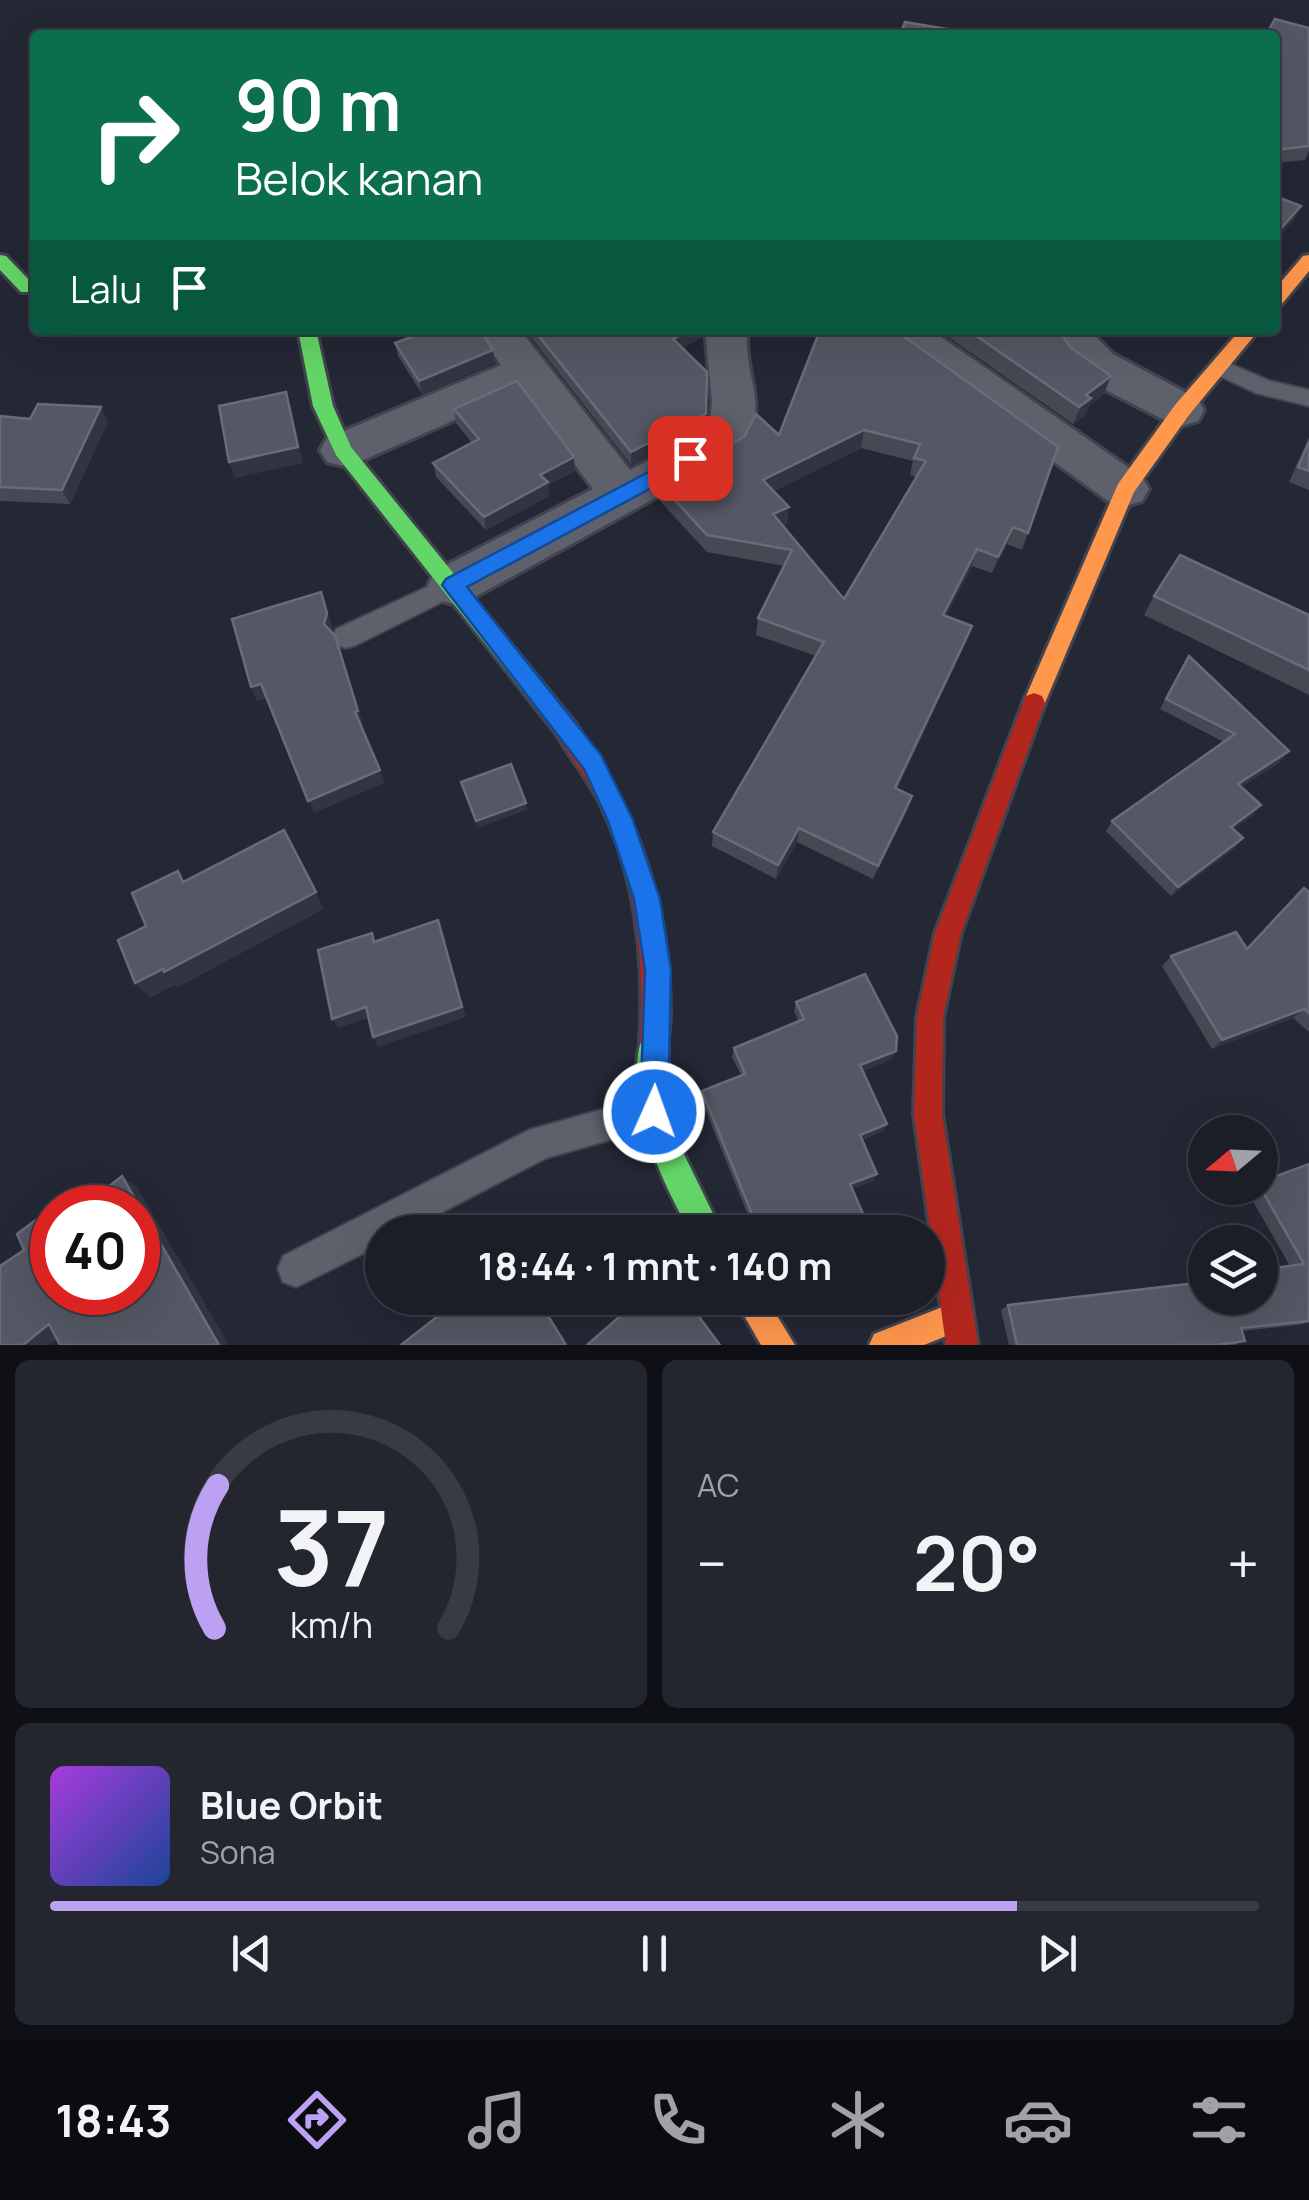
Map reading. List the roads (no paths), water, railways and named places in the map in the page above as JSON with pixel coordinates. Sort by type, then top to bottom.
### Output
[{"type":"street","points":[[0,260],[30,286]]},
{"type":"street","points":[[1280,296],[1309,260]]},
{"type":"street","points":[[0,300],[30,287]]},
{"type":"street","points":[[308,335],[317,394],[327,422],[344,450],[592,762],[620,820],[647,899],[658,970],[654,1112],[696,1215]]},
{"type":"street","points":[[500,335],[622,494]]},
{"type":"street","points":[[453,585],[725,440],[735,428],[736,410],[723,358],[725,335]]},
{"type":"street","points":[[909,335],[1126,489]]},
{"type":"street","points":[[1069,335],[1070,343],[1085,357],[1182,410]]},
{"type":"street","points":[[962,1345],[954,1317],[928,1114],[930,1017],[948,933],[1019,737],[1126,489],[1182,410],[1246,335]]},
{"type":"street","points":[[344,450],[528,371]]},
{"type":"street","points":[[760,1315],[780,1345]]},
{"type":"street","points":[[886,1345],[954,1317]]},
{"type":"lane","points":[[1219,367],[1264,387],[1309,398]]},
{"type":"lane","points":[[346,638],[453,585]]},
{"type":"lane","points":[[296,1270],[541,1142],[654,1112]]}]
